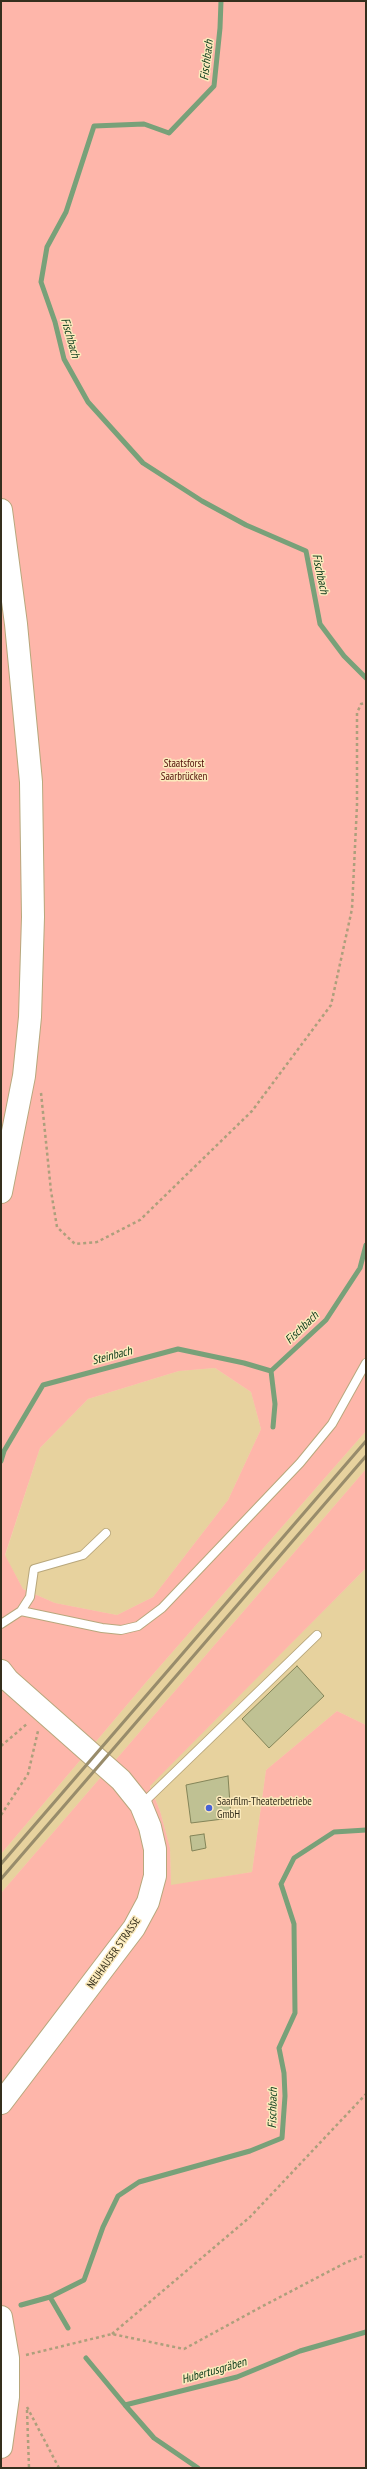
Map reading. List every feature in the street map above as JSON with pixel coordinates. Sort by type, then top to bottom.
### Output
[{"type":"main road","points":[[1,510],[16,624],[31,782],[33,860],[30,1017],[22,1086],[1,1192]]},
{"type":"main road","name":"NEUHAUSER STRASSE","points":[[1,1671],[42,1710],[121,1780],[140,1805],[150,1826],[156,1849],[155,1876],[148,1902],[134,1928],[1,2103]]},
{"type":"main road","points":[[1,2317],[8,2358],[8,2397],[1,2447]]},
{"type":"lane","points":[[21,1612],[102,1628],[121,1630],[138,1626],[162,1608],[300,1463],[332,1424],[366,1363]]},
{"type":"lane","points":[[1,1624],[21,1612],[30,1596],[34,1569],[83,1555],[106,1534]]},
{"type":"lane","points":[[140,1805],[317,1635]]},
{"type":"path","points":[[22,1086],[41,1088],[51,1191],[57,1227],[75,1244],[97,1242],[140,1220],[252,1111],[331,1005],[352,909],[357,805],[357,713],[361,704],[366,703]]},
{"type":"path","points":[[1,1746],[42,1710]]},
{"type":"path","points":[[1,1815],[28,1774],[42,1710]]},
{"type":"path","points":[[112,2334],[250,2217],[366,2094]]},
{"type":"path","points":[[24,2356],[112,2334],[184,2349],[347,2262],[366,2255]]},
{"type":"path","points":[[26,2400],[29,2468]]},
{"type":"path","points":[[27,2407],[59,2468]]},
{"type":"shaded area","points":[[215,1368],[251,1392],[261,1429],[228,1500],[153,1597],[117,1615],[55,1603],[23,1589],[5,1556],[40,1448],[88,1399],[179,1371]]},
{"type":"shaded area","points":[[366,1431],[366,1469],[1,1893],[1,1854],[148,1680]]},
{"type":"shaded area","points":[[366,1568],[366,1725],[337,1711],[266,1770],[252,1872],[171,1886],[170,1848],[160,1811],[150,1785]]},
{"type":"green space","name":"Staatsforst Saarbrücken","points":[[1,1],[366,1],[366,1431],[148,1680],[1,1854]],"holes":[[[215,1368],[251,1392],[261,1429],[228,1500],[153,1597],[117,1615],[55,1603],[23,1589],[5,1555],[40,1448],[88,1399],[179,1371]]]},
{"type":"green space","points":[[366,1469],[366,1568],[150,1786],[160,1811],[170,1848],[171,1885],[252,1872],[266,1770],[337,1711],[366,1725],[366,2468],[1,2468],[1,1893]]},
{"type":"building","points":[[297,1666],[324,1696],[269,1748],[242,1719]]},
{"type":"building","name":"Saarfilm-Theaterbetriebe GmbH","points":[[228,1776],[231,1818],[191,1823],[186,1785]]},
{"type":"building","points":[[204,1834],[206,1848],[192,1851],[190,1836]]},
{"type":"waterway","name":"Fischbach","points":[[221,1],[220,28],[214,86],[169,133],[144,124],[94,126],[66,212],[47,247],[41,282],[55,322],[64,359],[88,402],[143,463],[202,501],[246,525],[306,551],[320,624],[344,656],[366,678]]},
{"type":"waterway","name":"Fischbach","points":[[273,1427],[275,1404],[271,1371],[326,1320],[360,1268],[366,1245]]},
{"type":"waterway","name":"Steinbach","points":[[1,1461],[4,1451],[43,1385],[178,1349],[244,1363],[271,1371]]},
{"type":"waterway","name":"Fischbach","points":[[21,2305],[50,2297],[84,2280],[103,2227],[118,2196],[139,2182],[250,2151],[282,2138],[285,2096],[284,2073],[279,2048],[295,2013],[294,1924],[281,1884],[294,1858],[334,1832],[366,1830]]},
{"type":"waterway","name":"Hubertusgräben","points":[[50,2297],[68,2328]]},
{"type":"waterway","name":"Hubertusgräben","points":[[86,2358],[125,2405],[237,2377],[300,2351],[366,2332]]},
{"type":"waterway","points":[[125,2405],[154,2438],[198,2468]]},
{"type":"railway","points":[[1,1864],[366,1441]]},
{"type":"railway","points":[[1,1879],[366,1456]]},
{"type":"place","name":"Saarfilm-Theaterbetriebe GmbH","points":[[209,1808]]}]
